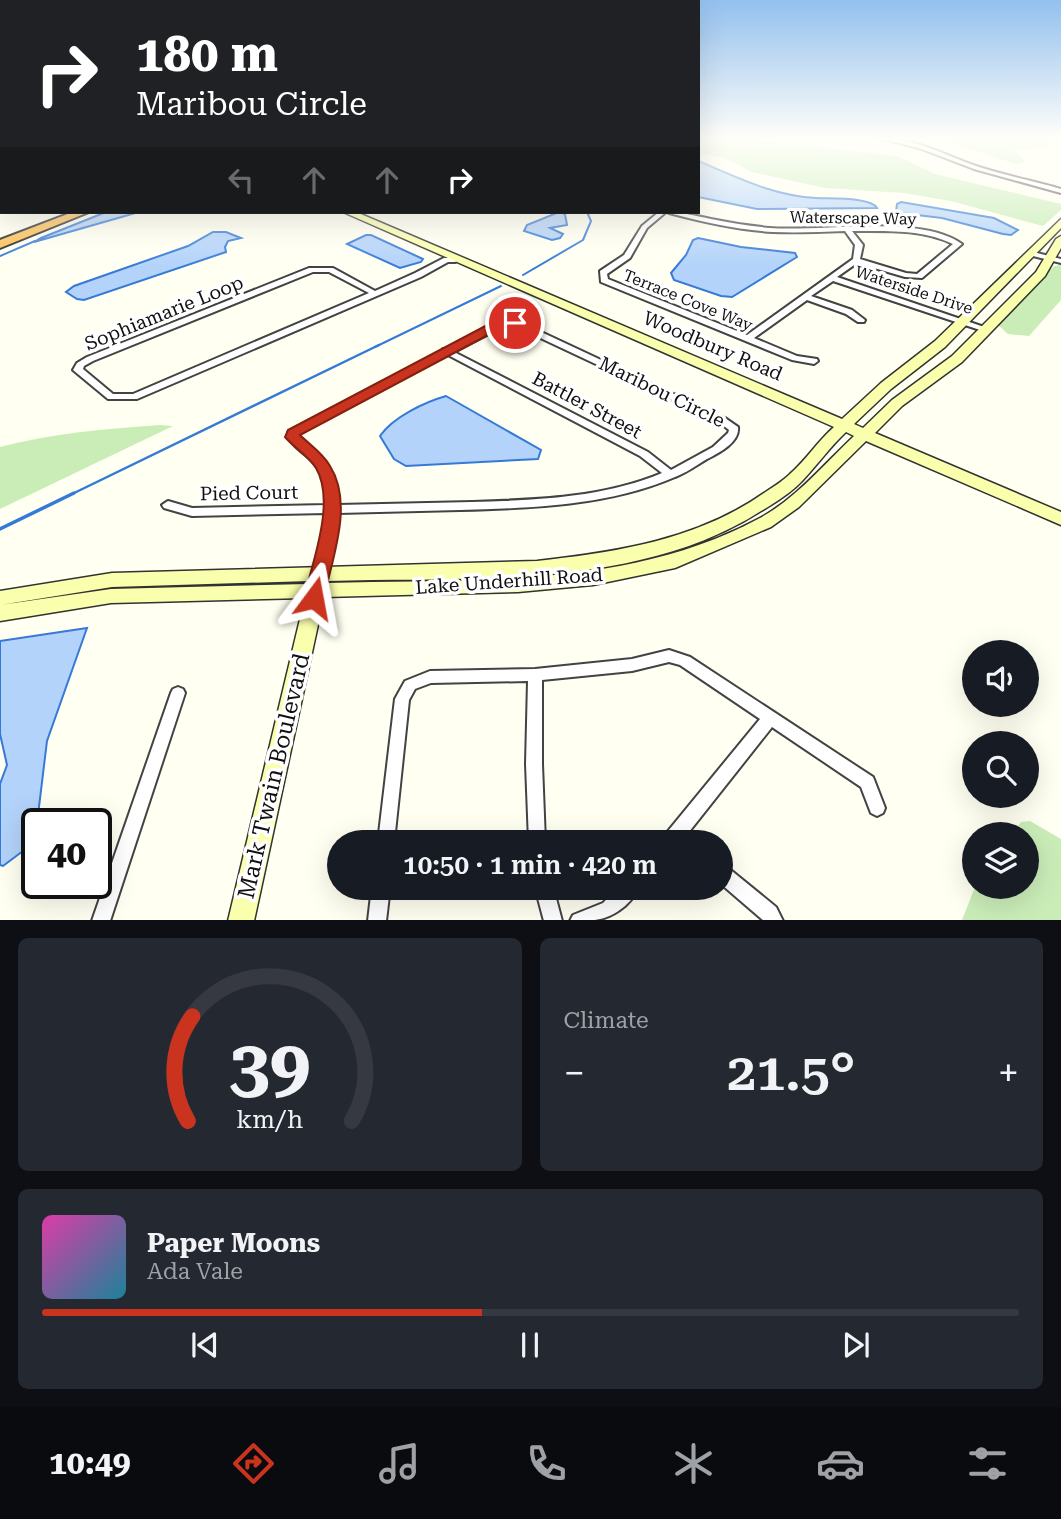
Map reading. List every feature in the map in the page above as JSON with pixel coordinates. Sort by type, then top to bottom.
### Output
[{"type":"highway","points":[[0,235],[54,214]]},
{"type":"highway","points":[[0,244],[78,214]]},
{"type":"street","points":[[1024,181],[1061,191]]},
{"type":"street","name":"Woodbury Road","points":[[352,214],[1061,519]]},
{"type":"street","name":"Terrace Cove Way","points":[[660,214],[646,225],[630,253],[605,271],[602,278],[610,284],[795,358],[814,361]]},
{"type":"street","name":"Waterscape Way","points":[[680,214],[770,230],[913,232],[949,239],[958,244],[919,276],[905,275],[856,260]]},
{"type":"street","name":"Lake Underhill Road","points":[[0,613],[111,596],[537,568],[598,561],[665,547],[701,534],[765,501],[796,478],[819,449],[886,386],[964,322],[1061,222]]},
{"type":"street","points":[[748,339],[856,260],[859,245],[848,230]]},
{"type":"street","name":"Lake Underhill Road","points":[[0,598],[112,580],[518,585],[593,578],[675,561],[765,523],[806,492],[897,403],[957,359],[1056,259],[1061,239]]},
{"type":"street","points":[[1032,253],[1056,259]]},
{"type":"street","name":"Sophiamarie Loop","points":[[374,293],[328,270],[312,270],[90,359],[80,365],[79,370],[111,397],[134,397],[374,293],[454,264],[455,260]]},
{"type":"street","name":"Waterside Drive","points":[[832,278],[986,329]]},
{"type":"street","points":[[806,297],[861,320]]},
{"type":"street","name":"Maribou Circle","points":[[318,582],[333,509],[331,486],[327,473],[314,455],[292,437],[293,433],[496,325],[515,323],[731,425],[734,432],[730,438],[696,462],[671,475],[609,494],[549,503],[333,509]]},
{"type":"street","name":"Battler Street","points":[[446,351],[644,454],[671,475]]},
{"type":"street","name":"Pied Court","points":[[168,505],[192,512],[333,509]]},
{"type":"street","name":"Mark Twain Boulevard","points":[[241,920],[318,582]]},
{"type":"street","points":[[387,830],[402,699],[410,685],[430,677],[535,674],[632,665],[669,656],[685,661],[867,782],[877,808]]},
{"type":"street","points":[[535,674],[537,830]]},
{"type":"street","points":[[101,920],[178,694]]},
{"type":"street","points":[[683,830],[771,717]]},
{"type":"street","points":[[733,883],[770,913],[774,920]]},
{"type":"street","points":[[377,920],[379,900]]},
{"type":"street","points":[[548,900],[553,920]]},
{"type":"street","points":[[579,920],[609,909],[618,900]]},
{"type":"green space","points":[[793,181],[964,181],[1061,204],[1061,210],[1043,226],[951,201],[904,193],[825,188]]},
{"type":"green space","points":[[1061,265],[1061,300],[1029,336],[1008,334],[997,324],[1054,266]]},
{"type":"green space","points":[[173,426],[0,509],[0,447],[59,435]]},
{"type":"green space","points":[[1039,826],[1061,839],[1061,920],[962,920],[970,899],[1039,899]]},
{"type":"water","points":[[700,181],[746,181],[785,194],[859,200],[877,208],[757,209],[700,197]]},
{"type":"water","points":[[901,202],[994,218],[1018,230],[1011,235],[1003,234],[942,218],[900,213],[896,211],[897,204]]},
{"type":"water","points":[[101,214],[132,214],[34,242]]},
{"type":"water","points":[[554,214],[565,214],[567,225],[550,228],[563,234],[552,240],[524,231],[527,225]]},
{"type":"water","points":[[213,232],[226,232],[241,238],[228,241],[226,252],[84,300],[66,292],[74,286],[188,246]]},
{"type":"water","points":[[366,235],[423,259],[400,268],[347,244]]},
{"type":"water","points":[[698,238],[741,247],[795,253],[797,257],[732,297],[721,296],[674,280],[671,273],[686,255],[693,240]]},
{"type":"water","points":[[446,396],[541,450],[538,459],[406,466],[394,459],[380,436],[410,411]]},
{"type":"water","points":[[87,628],[47,741],[39,808],[21,808],[21,852],[3,866],[0,865],[0,784],[7,765],[0,734],[0,641]]},
{"type":"waterway","points":[[523,275],[583,240],[591,221],[588,214]]},
{"type":"waterway","points":[[0,256],[35,241]]},
{"type":"waterway","points":[[375,347],[501,286]]},
{"type":"waterway","points":[[70,495],[379,345]]},
{"type":"waterway","points":[[0,529],[74,493]]},
{"type":"route","points":[[314,598],[333,509],[331,486],[323,467],[310,451],[292,437],[293,433],[496,325],[515,323]]}]
